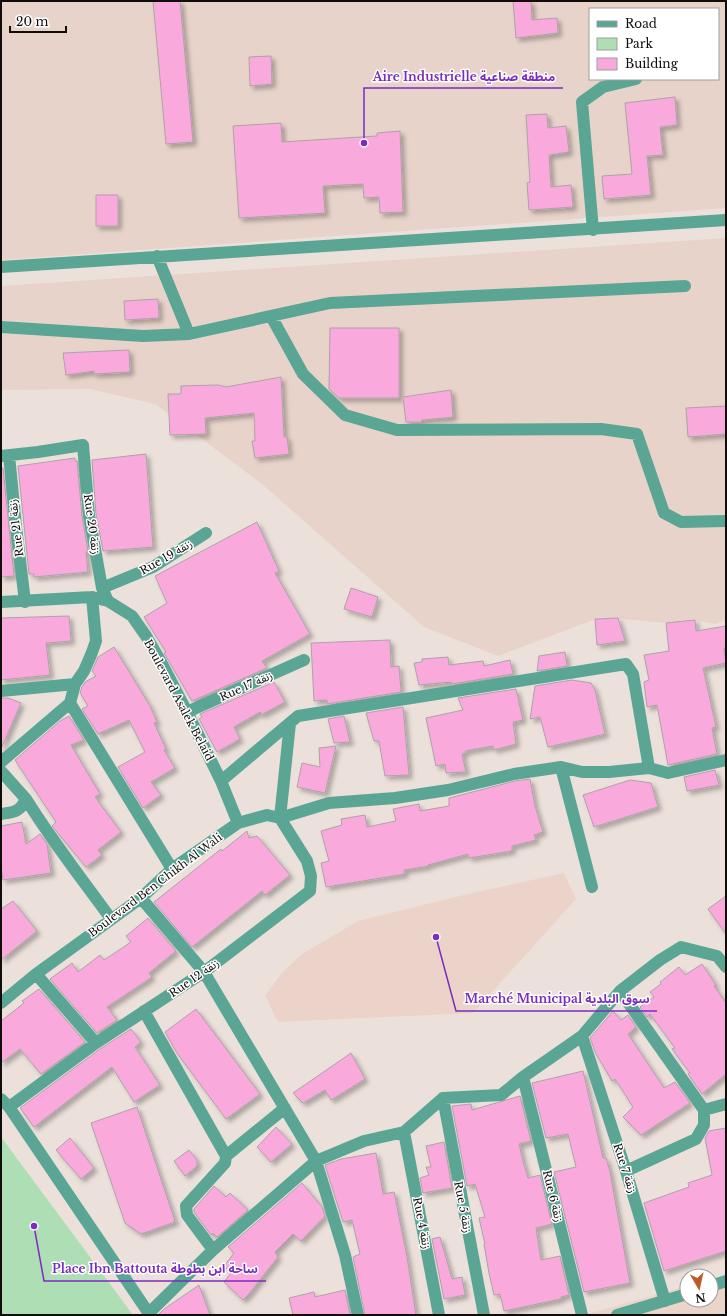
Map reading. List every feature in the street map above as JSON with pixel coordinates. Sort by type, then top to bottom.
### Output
[{"type":"street","points":[[593,230],[582,102],[603,87],[632,80]]},
{"type":"street","points":[[1,267],[157,256],[593,230],[726,220]]},
{"type":"street","points":[[157,256],[189,334]]},
{"type":"street","points":[[1,327],[143,336],[189,334],[330,303],[685,286]]},
{"type":"street","points":[[272,316],[303,374],[345,415],[397,430],[601,428],[637,434],[664,513],[681,522],[726,521]]},
{"type":"street","name":"Rue 20 زنقة","points":[[5,455],[83,445],[89,515],[102,588],[108,601]]},
{"type":"street","name":"Rue 21 زنقة","points":[[5,455],[25,602]]},
{"type":"street","name":"Rue 19 زنقة","points":[[102,588],[154,567],[206,533]]},
{"type":"street","points":[[1,762],[70,703],[75,684],[86,666],[96,641],[92,597]]},
{"type":"street","name":"Boulevard Asalek Belaid","points":[[1,602],[25,602],[92,597],[108,601],[132,616],[146,636],[188,712],[221,781],[238,823]]},
{"type":"street","name":"Rue 17 زنقة","points":[[188,712],[304,660]]},
{"type":"street","points":[[221,781],[298,716],[626,664],[632,674],[648,768]]},
{"type":"street","points":[[1,691],[75,684]]},
{"type":"street","points":[[70,703],[172,869]]},
{"type":"street","points":[[280,818],[290,723]]},
{"type":"street","name":"Boulevard Ben Chikh Al Wali","points":[[1,1003],[36,974],[141,898],[172,869],[238,823],[267,815],[280,818],[329,803],[395,798],[448,790],[514,774],[561,767],[582,772],[609,772],[648,768],[668,773],[726,760]]},
{"type":"street","points":[[561,767],[592,887]]},
{"type":"street","points":[[1,771],[26,799],[55,844],[71,863],[111,920]]},
{"type":"street","points":[[1,814],[17,811],[26,799]]},
{"type":"street","name":"Rue 12 زنقة","points":[[5,1103],[204,972],[310,891],[311,876],[307,861],[280,818]]},
{"type":"street","points":[[141,898],[204,972],[316,1161],[345,1256],[358,1315]]},
{"type":"street","points":[[5,1103],[149,1314],[213,1250],[316,1161],[364,1141],[404,1132],[443,1098],[501,1095],[523,1077],[582,1036],[620,991],[660,960],[681,947],[717,956],[726,967]]},
{"type":"street","points":[[36,974],[96,1043]]},
{"type":"street","points":[[620,991],[704,1110],[704,1125],[696,1139],[626,1171]]},
{"type":"street","points":[[144,1011],[226,1156],[225,1162],[186,1206],[186,1215],[213,1250]]},
{"type":"street","name":"Rue 7 زنقة","points":[[582,1036],[626,1171],[665,1301]]},
{"type":"street","name":"Rue 6 زنقة","points":[[523,1077],[582,1315]]},
{"type":"street","name":"Rue 5 زنقة","points":[[443,1098],[484,1315]]},
{"type":"street","points":[[704,1110],[726,1104]]},
{"type":"street","points":[[226,1156],[285,1108]]},
{"type":"street","name":"Rue 4 زنقة","points":[[404,1132],[439,1315]]},
{"type":"street","points":[[617,1315],[679,1297]]},
{"type":"shaded area","points":[[1,1],[726,1],[726,208],[1,260]]},
{"type":"shaded area","points":[[726,238],[726,620],[715,624],[695,620],[666,623],[601,617],[498,656],[424,627],[262,484],[155,404],[90,389],[1,390],[1,286]]},
{"type":"shaded area","points":[[564,873],[576,899],[473,1013],[278,1022],[265,996],[281,974],[302,954],[358,921],[468,894]]},
{"type":"shaded area","points":[[726,1275],[726,1315],[584,1315],[679,1288],[679,1308],[719,1308],[719,1277]]},
{"type":"green space","points":[[1,1137],[133,1315],[1,1315]]},
{"type":"building","points":[[153,1],[180,1],[193,142],[166,144]]},
{"type":"building","points":[[513,1],[531,1],[532,20],[557,18],[558,33],[516,38]]},
{"type":"building","points":[[271,56],[272,84],[250,86],[249,57]]},
{"type":"building","points":[[675,97],[677,125],[660,127],[663,155],[647,156],[651,195],[604,199],[602,176],[632,174],[625,103]]},
{"type":"building","points":[[547,114],[548,128],[566,126],[569,152],[549,155],[551,187],[571,185],[573,207],[529,210],[527,183],[530,182],[526,115]]},
{"type":"building","points":[[281,123],[282,142],[377,136],[377,133],[400,131],[403,212],[380,213],[379,197],[364,198],[363,184],[323,186],[325,213],[239,218],[233,126]]},
{"type":"building","points":[[96,195],[118,195],[118,226],[96,226]]},
{"type":"building","points":[[158,299],[159,318],[125,320],[124,301]]},
{"type":"building","points":[[330,328],[399,328],[399,398],[339,398],[329,389]]},
{"type":"building","points":[[129,350],[130,372],[94,374],[94,371],[66,375],[63,353]]},
{"type":"building","points":[[281,377],[284,437],[287,437],[289,454],[255,458],[252,441],[255,441],[254,413],[205,418],[206,434],[170,435],[168,394],[181,394],[181,386],[218,385],[226,387]]},
{"type":"building","points":[[451,390],[453,417],[422,420],[421,422],[406,422],[403,397]]},
{"type":"building","points":[[726,406],[726,434],[688,437],[686,408]]},
{"type":"building","points":[[146,454],[153,547],[103,551],[96,514],[92,460]]},
{"type":"building","points":[[75,458],[75,461],[77,461],[82,516],[88,552],[86,552],[88,572],[34,577],[34,574],[29,574],[18,466]]},
{"type":"building","points":[[1,468],[3,468],[14,576],[1,577]]},
{"type":"building","points":[[257,522],[279,571],[275,573],[310,634],[262,661],[267,668],[192,701],[164,653],[166,652],[144,617],[167,603],[155,576]]},
{"type":"building","points":[[351,588],[378,597],[372,617],[344,609]]},
{"type":"building","points":[[69,616],[71,641],[46,643],[50,675],[1,680],[1,618]]},
{"type":"building","points":[[618,618],[625,641],[597,645],[595,619]]},
{"type":"building","points":[[695,620],[696,631],[726,626],[726,648],[724,648],[726,663],[703,668],[716,727],[712,728],[717,754],[668,765],[657,705],[647,707],[644,682],[649,680],[644,655],[669,651],[666,623]]},
{"type":"building","points":[[390,640],[391,667],[399,666],[401,692],[327,704],[327,700],[314,701],[311,643]]},
{"type":"building","points":[[114,647],[150,706],[157,722],[154,723],[166,749],[164,750],[175,768],[151,782],[161,795],[143,808],[118,767],[145,752],[129,720],[98,734],[82,709],[88,706],[80,693],[82,687],[85,682],[96,676],[92,671],[98,657]]},
{"type":"building","points":[[565,652],[567,666],[537,671],[539,656]]},
{"type":"building","points":[[448,657],[449,665],[483,661],[484,666],[510,660],[513,674],[452,684],[451,682],[419,685],[414,663],[422,662],[422,659]]},
{"type":"building","points":[[572,680],[591,683],[595,690],[605,734],[548,747],[540,717],[530,719],[535,686]]},
{"type":"building","points":[[274,682],[285,702],[261,715],[260,712],[234,727],[240,739],[217,752],[199,719],[202,717],[200,714]]},
{"type":"building","points":[[516,689],[523,720],[513,722],[516,744],[494,750],[493,746],[465,751],[466,753],[462,754],[466,772],[446,773],[445,764],[436,766],[426,718],[463,710],[458,698]]},
{"type":"building","points":[[1,698],[8,698],[21,703],[1,749]]},
{"type":"building","points":[[403,707],[409,775],[385,776],[379,741],[374,741],[366,713]]},
{"type":"building","points":[[69,716],[84,740],[71,745],[100,794],[95,797],[121,832],[98,850],[102,855],[86,867],[52,826],[56,822],[15,760],[60,721]]},
{"type":"building","points":[[344,716],[350,742],[334,743],[328,719]]},
{"type":"building","points":[[336,746],[325,793],[297,787],[302,763],[320,767],[319,748]]},
{"type":"building","points":[[715,770],[719,785],[687,791],[684,777]]},
{"type":"building","points":[[530,779],[535,806],[543,832],[534,835],[536,840],[512,846],[512,851],[469,858],[468,854],[428,865],[429,866],[404,870],[405,874],[326,887],[321,863],[329,861],[321,831],[342,825],[341,819],[365,815],[367,827],[396,821],[393,809],[419,804],[420,811],[449,806],[449,798],[515,781]]},
{"type":"building","points":[[630,780],[651,783],[658,807],[594,827],[583,795]]},
{"type":"building","points":[[22,822],[26,844],[40,834],[47,844],[51,873],[3,880],[1,866],[1,826]]},
{"type":"building","points":[[247,831],[249,838],[257,836],[290,875],[265,895],[262,891],[192,947],[154,902],[221,849],[222,851]]},
{"type":"building","points":[[726,896],[726,934],[708,909]]},
{"type":"building","points":[[13,901],[37,931],[1,960],[1,909]]},
{"type":"building","points":[[148,918],[176,951],[149,973],[152,977],[107,1007],[117,1020],[97,1033],[50,979],[72,963],[78,972],[100,955],[104,960],[131,942],[126,936]]},
{"type":"building","points":[[702,964],[716,985],[714,986],[726,1003],[726,1074],[702,1094],[688,1074],[690,1073],[672,1049],[675,1048],[650,1014],[647,1017],[640,1007],[654,997],[650,992],[679,967],[685,975]]},
{"type":"building","points":[[39,989],[85,1042],[41,1074],[20,1049],[1,1063],[1,1021],[24,1003],[22,1001]]},
{"type":"building","points":[[196,1009],[260,1094],[226,1119],[177,1053],[165,1032]]},
{"type":"building","points":[[613,1011],[621,1020],[628,1015],[636,1027],[628,1034],[664,1088],[675,1082],[690,1103],[641,1135],[623,1117],[633,1107],[615,1079],[612,1081],[596,1054],[590,1038]]},
{"type":"building","points":[[131,1029],[141,1042],[135,1047],[160,1085],[134,1102],[112,1067],[34,1127],[20,1108],[100,1049]]},
{"type":"building","points":[[351,1053],[365,1079],[331,1100],[325,1090],[303,1103],[293,1093]]},
{"type":"building","points":[[583,1071],[603,1158],[606,1158],[610,1172],[630,1283],[584,1292],[554,1172],[576,1167],[568,1134],[546,1138],[532,1083]]},
{"type":"building","points":[[520,1096],[531,1141],[519,1144],[523,1161],[528,1178],[540,1175],[552,1224],[536,1228],[541,1260],[560,1256],[569,1295],[561,1297],[561,1299],[504,1311],[500,1294],[494,1295],[479,1218],[485,1217],[475,1184],[467,1186],[452,1106],[471,1104],[472,1110]]},
{"type":"building","points":[[137,1107],[175,1221],[174,1220],[175,1222],[141,1234],[125,1223],[91,1123]]},
{"type":"building","points":[[276,1127],[292,1144],[271,1162],[257,1147]]},
{"type":"building","points":[[726,1128],[726,1251],[664,1271],[644,1203],[689,1187],[688,1183],[712,1175],[705,1138],[709,1131]]},
{"type":"building","points":[[70,1138],[94,1168],[81,1179],[56,1150]]},
{"type":"building","points":[[444,1142],[452,1188],[423,1193],[420,1178],[429,1175],[426,1167],[431,1167],[426,1146]]},
{"type":"building","points":[[189,1150],[197,1160],[197,1166],[185,1176],[174,1161]]},
{"type":"building","points":[[376,1153],[383,1194],[394,1192],[407,1257],[416,1315],[365,1315],[353,1257],[360,1254],[352,1220],[343,1222],[325,1165],[341,1159]]},
{"type":"building","points":[[302,1183],[322,1207],[325,1216],[301,1241],[293,1234],[275,1252],[278,1257],[243,1300],[224,1282],[231,1273],[224,1266],[234,1253],[228,1247]]},
{"type":"building","points":[[214,1186],[226,1197],[230,1193],[248,1210],[217,1237],[213,1233],[211,1235],[194,1212],[194,1209]]},
{"type":"building","points":[[440,1237],[452,1279],[462,1277],[465,1295],[444,1299],[432,1239]]},
{"type":"building","points":[[199,1285],[210,1315],[158,1315],[164,1309]]},
{"type":"building","points":[[345,1290],[350,1315],[293,1315],[289,1298],[314,1292],[315,1297]]},
{"type":"place","name":"Aire Industrielle منطقة صناعية","points":[[364,143]]},
{"type":"place","name":"Marché Municipal سوق البلدية","points":[[436,937]]},
{"type":"place","name":"Place Ibn Battouta ساحة ابن بطوطة","points":[[34,1226]]}]
